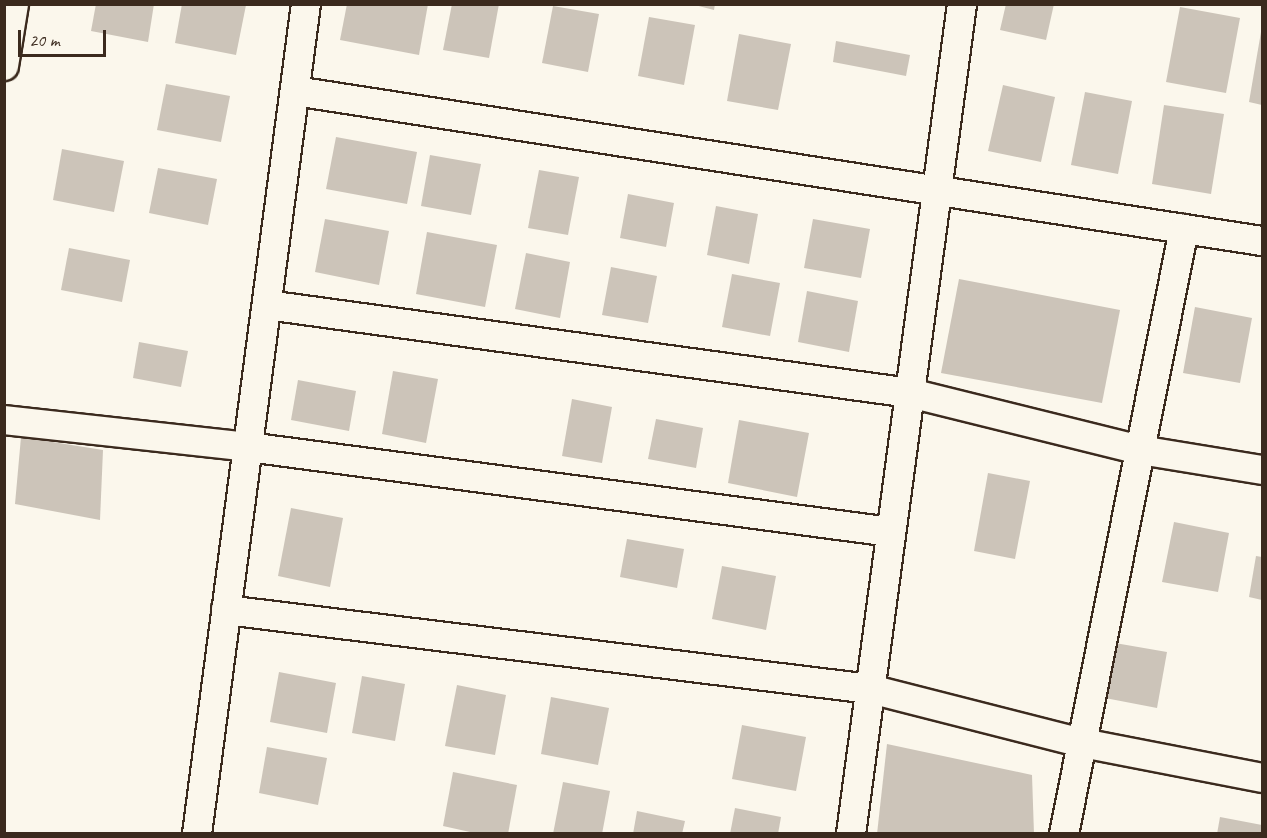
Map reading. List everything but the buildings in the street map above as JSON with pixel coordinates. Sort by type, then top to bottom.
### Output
[{"type":"street","points":[[4,66],[14,4]]},
{"type":"street","points":[[197,834],[306,4]]},
{"type":"street","points":[[851,834],[962,4]]},
{"type":"street","points":[[295,90],[1263,241]]},
{"type":"street","points":[[1064,834],[1184,229]]},
{"type":"street","points":[[267,305],[910,393],[1140,450],[1263,470]]},
{"type":"street","points":[[4,420],[248,447],[891,532]]},
{"type":"street","points":[[226,610],[870,689],[1082,743],[1263,778]]}]
